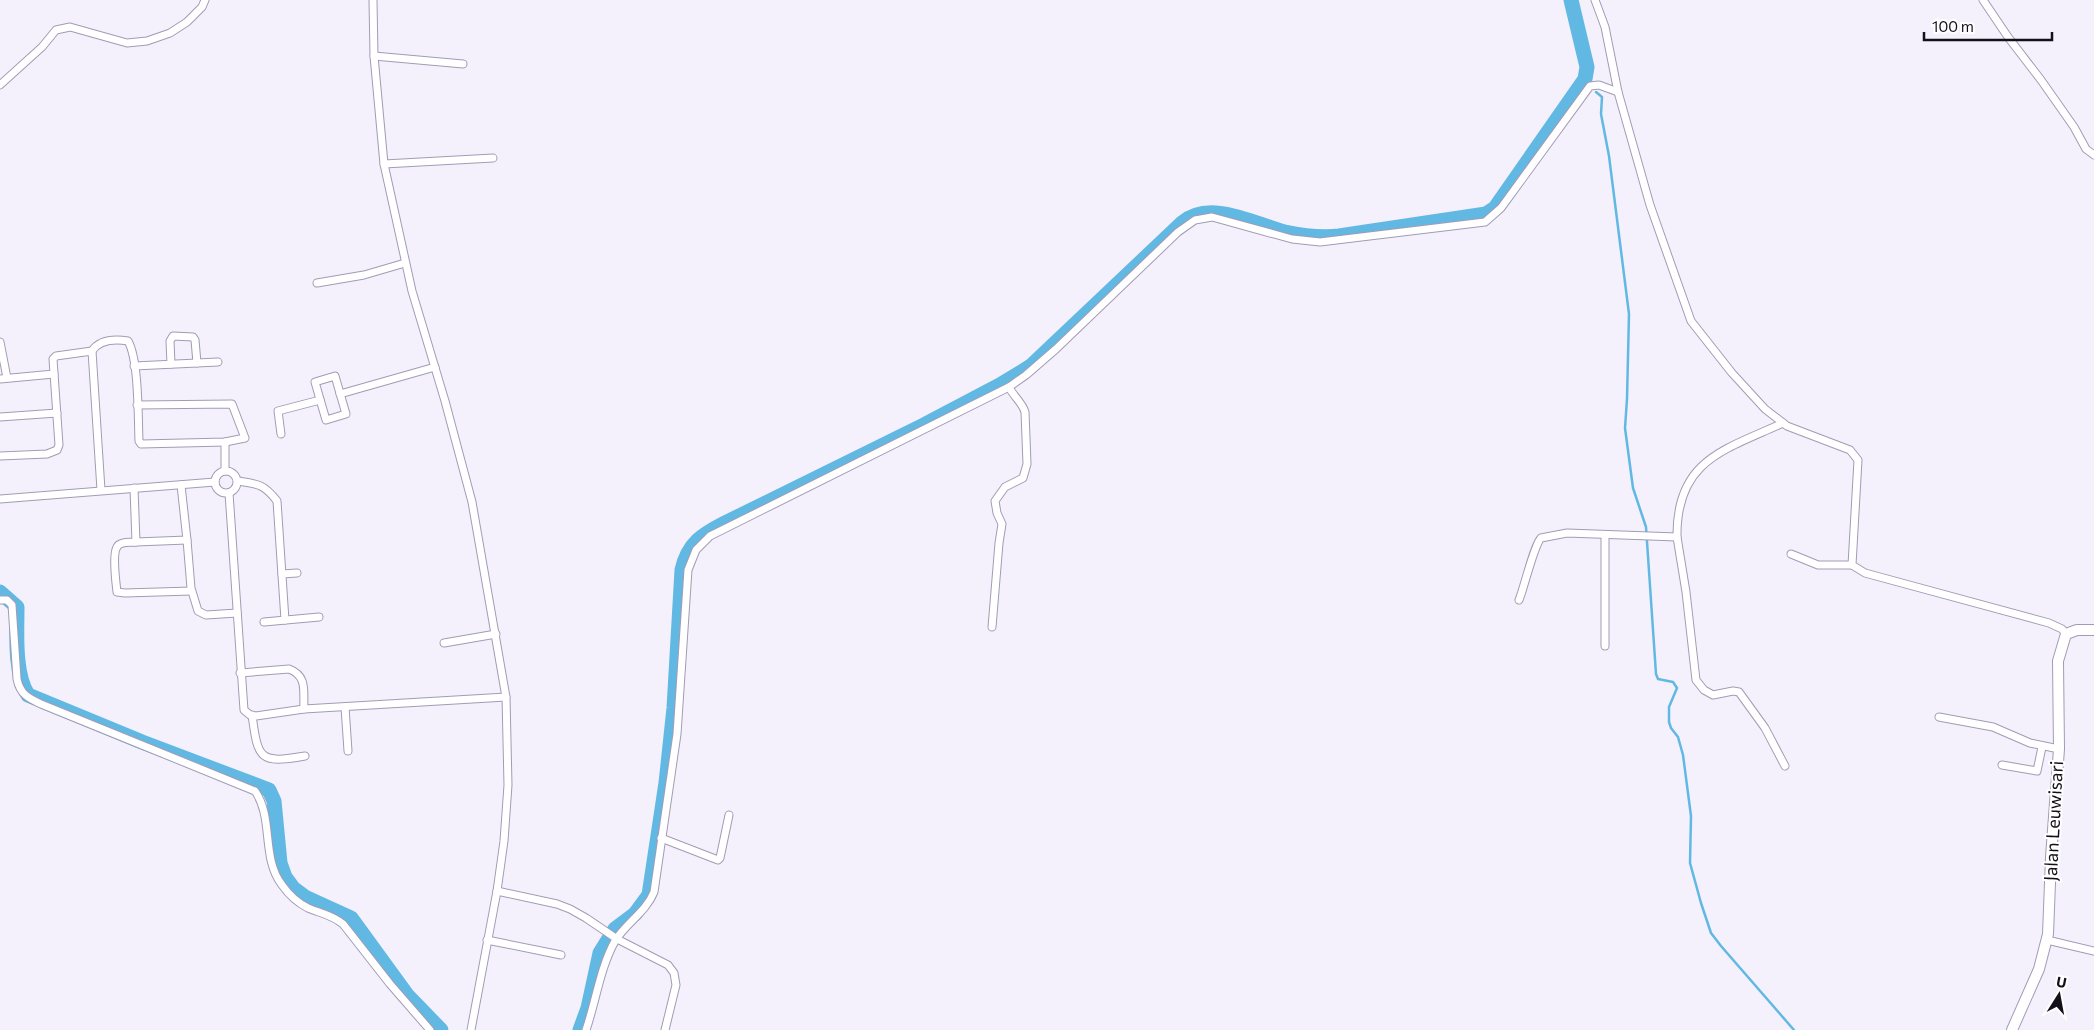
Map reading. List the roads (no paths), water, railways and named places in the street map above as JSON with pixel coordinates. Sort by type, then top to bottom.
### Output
[{"type":"main road","points":[[2066,634],[2077,630],[2094,630]]},
{"type":"main road","name":"Jalan Leuwisari","points":[[2012,1030],[2039,969],[2047,940],[2059,749],[2058,661],[2066,634]]},
{"type":"street","points":[[0,85],[42,47],[56,30],[70,27],[127,43],[147,41],[170,33],[187,22],[202,7],[205,0]]},
{"type":"street","points":[[373,0],[374,56],[384,164],[405,263],[472,502],[506,697],[508,753],[506,811],[497,891],[471,1030]]},
{"type":"street","points":[[1595,0],[1605,27],[1618,92],[1650,205],[1692,321],[1732,373],[1765,409],[1783,423],[1850,450],[1858,460],[1859,470],[1852,565]]},
{"type":"street","points":[[1983,0],[2074,127],[2086,149],[2094,155]]},
{"type":"street","points":[[374,56],[463,64]]},
{"type":"street","points":[[586,1030],[612,936],[647,904],[654,892],[677,734],[688,570],[696,550],[710,536],[1008,387],[1026,376],[1182,228],[1195,220],[1212,218],[1292,239],[1320,242],[1485,222],[1501,208],[1590,86],[1599,85],[1618,92]]},
{"type":"street","points":[[384,164],[493,158]]},
{"type":"street","points":[[317,283],[364,275],[405,263]]},
{"type":"street","points":[[171,364],[170,341],[173,336],[193,337],[195,340],[197,363]]},
{"type":"street","points":[[0,342],[4,378],[54,374]]},
{"type":"street","points":[[101,490],[92,351],[97,344],[104,342],[128,342],[134,366],[139,441],[142,444],[225,442],[245,438],[232,404],[138,405]]},
{"type":"street","points":[[0,456],[47,454],[58,450],[53,359],[56,356],[92,351]]},
{"type":"street","points":[[134,366],[218,362]]},
{"type":"street","points":[[340,394],[435,367]]},
{"type":"street","points":[[335,376],[346,414],[326,420],[320,400],[314,382],[335,376]]},
{"type":"street","points":[[992,627],[1002,530],[995,501],[1005,487],[1023,478],[1027,464],[1026,412],[1024,406],[1008,387]]},
{"type":"street","points":[[281,434],[278,411],[320,400]]},
{"type":"street","points":[[0,417],[57,414]]},
{"type":"street","points":[[1783,423],[1725,450],[1693,474],[1682,493],[1677,537],[1686,592],[1696,680],[1704,690],[1713,695],[1732,691],[1741,694],[1765,728],[1785,766]]},
{"type":"street","points":[[225,442],[225,471]]},
{"type":"street","points":[[225,471],[234,474],[238,481]]},
{"type":"street","points":[[225,471],[216,477],[215,482],[219,491],[228,493],[235,489],[238,481]]},
{"type":"street","points":[[238,481],[259,484],[277,501],[285,620]]},
{"type":"street","points":[[0,499],[215,482]]},
{"type":"street","points":[[181,485],[191,592],[198,611],[206,615],[237,613]]},
{"type":"street","points":[[134,488],[136,542]]},
{"type":"street","points":[[228,493],[244,710],[252,715],[304,709],[506,697]]},
{"type":"street","points":[[1519,600],[1531,567],[1535,547],[1541,538],[1567,533],[1677,537]]},
{"type":"street","points":[[1605,535],[1605,646]]},
{"type":"street","points":[[186,540],[121,543],[117,547],[115,556],[118,592],[191,592]]},
{"type":"street","points":[[1791,554],[1818,565],[1852,565],[1865,573],[2049,623],[2062,629],[2066,634]]},
{"type":"street","points":[[282,574],[297,573]]},
{"type":"street","points":[[4,600],[12,605],[19,687],[24,696],[255,791],[262,804],[271,865],[283,886],[299,903],[334,918],[343,924],[401,998],[430,1030]]},
{"type":"street","points":[[264,622],[319,617]]},
{"type":"street","points":[[444,643],[496,634]]},
{"type":"street","points":[[240,673],[289,669],[296,672],[302,679],[304,709]]},
{"type":"street","points":[[344,707],[348,751]]},
{"type":"street","points":[[252,715],[256,744],[264,757],[272,761],[305,756]]},
{"type":"street","points":[[1939,717],[1993,727],[2042,747],[2059,749]]},
{"type":"street","points":[[2002,765],[2037,772],[2042,747]]},
{"type":"street","points":[[661,838],[718,860],[729,815]]},
{"type":"street","points":[[497,891],[556,904],[586,918],[612,936],[673,970],[676,990],[668,1012],[665,1030]]},
{"type":"street","points":[[487,940],[561,955]]},
{"type":"street","points":[[2047,940],[2094,951]]},
{"type":"waterway","points":[[580,1030],[588,1008],[600,953],[615,929],[635,914],[649,895],[666,783],[674,708],[682,570],[692,546],[703,536],[725,523],[924,425],[1000,385],[1031,366],[1182,223],[1193,216],[1206,213],[1232,215],[1285,232],[1325,237],[1486,214],[1495,208],[1585,79],[1587,67],[1571,0]]},
{"type":"waterway","points":[[1585,79],[1588,83]]},
{"type":"waterway","points":[[1596,92],[1602,97],[1601,114],[1609,156],[1629,314],[1625,428],[1633,488],[1646,527],[1656,674],[1658,679],[1673,682],[1677,688],[1669,707],[1669,722],[1678,737],[1683,755],[1691,816],[1690,863],[1711,933],[1794,1030]]},
{"type":"waterway","points":[[0,592],[17,607],[18,665],[20,676],[28,695],[142,742],[269,790],[274,801],[280,863],[285,877],[293,888],[305,897],[351,918],[407,995],[441,1030]]}]
